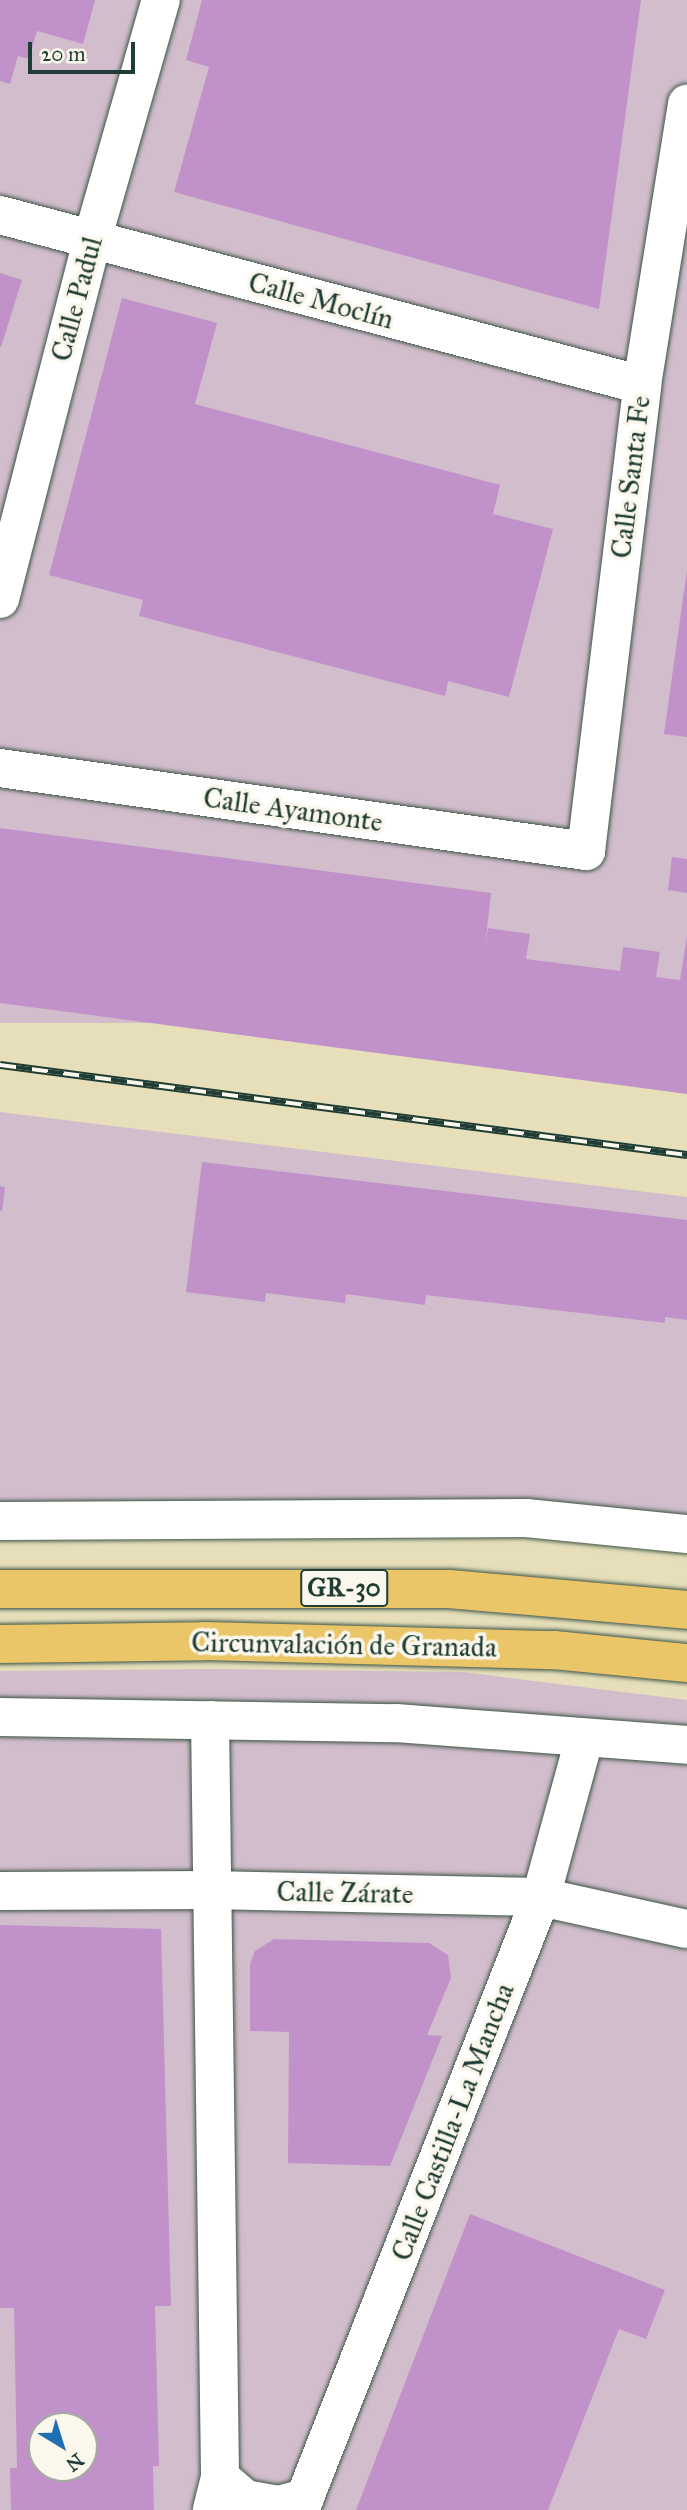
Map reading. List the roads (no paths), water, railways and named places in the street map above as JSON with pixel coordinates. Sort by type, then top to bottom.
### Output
[{"type":"highway","name":"Circunvalación de Granada","points":[[0,1588],[449,1589],[687,1610]]},
{"type":"highway","name":"Circunvalación de Granada","points":[[0,1644],[205,1641],[512,1648],[687,1663]]},
{"type":"street","name":"Calle Padul","points":[[0,599],[92,240],[161,0]]},
{"type":"street","name":"Calle Santa Fe","points":[[586,851],[642,385],[687,104]]},
{"type":"street","name":"Calle Moclín","points":[[0,215],[642,385]]},
{"type":"street","name":"Calle Ayamonte","points":[[0,768],[586,851]]},
{"type":"street","points":[[0,1521],[526,1518],[687,1534]]},
{"type":"street","points":[[0,1717],[397,1723],[584,1740],[687,1745]]},
{"type":"street","name":"Calle Castilla-La Mancha","points":[[210,1720],[209,1890],[216,2494],[278,2505],[303,2504],[541,1898],[584,1740]]},
{"type":"street","name":"Calle Zárate","points":[[0,1891],[209,1890],[541,1898],[687,1929]]},
{"type":"railway","points":[[0,1065],[687,1155]]}]
